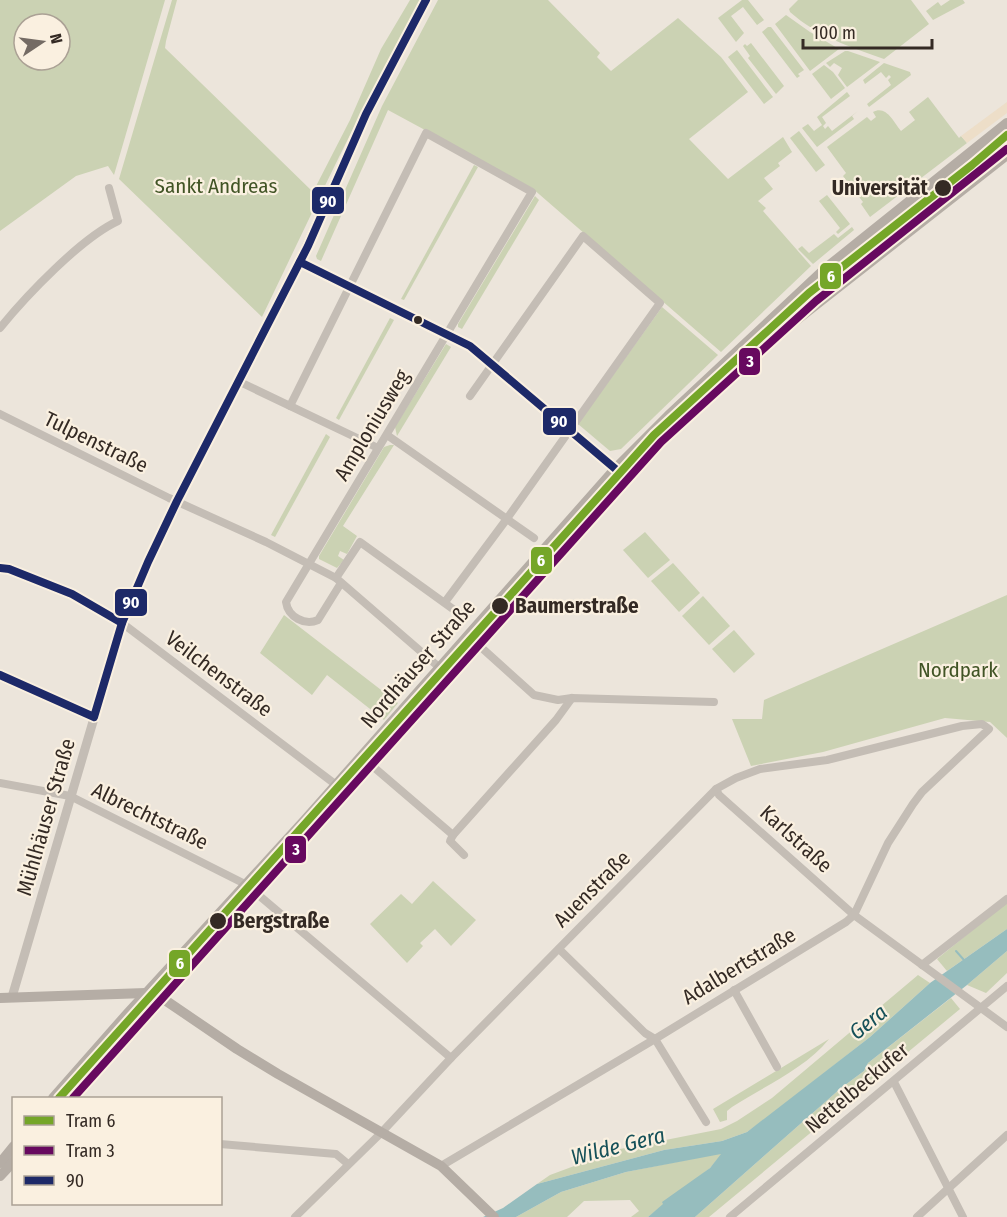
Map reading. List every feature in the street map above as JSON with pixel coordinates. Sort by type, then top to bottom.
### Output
[{"type":"main road","name":"Nordhäuser Straße","points":[[54,1097],[245,884],[341,789],[370,764],[615,469],[826,267],[1007,123]]},
{"type":"main road","name":"Nordhäuser Straße","points":[[70,1097],[255,892],[440,668],[472,640],[660,440],[776,336],[1007,155]]},
{"type":"main road","points":[[0,998],[146,993],[159,996],[237,1049],[441,1166],[494,1217]]},
{"type":"main road","points":[[0,1162],[12,1148]]},
{"type":"main road","points":[[0,1176],[12,1163]]},
{"type":"street","name":"Mühlhäuser Straße","points":[[12,997],[122,622],[177,501],[300,262],[370,105],[426,0]]},
{"type":"street","points":[[994,133],[1007,149]]},
{"type":"street","name":"Amploniusweg","points":[[338,580],[318,620],[312,623],[300,620],[289,611],[286,602],[532,192],[426,134],[350,287]]},
{"type":"street","points":[[0,328],[14,310],[55,270],[103,228],[118,221],[109,188]]},
{"type":"street","points":[[445,602],[660,303],[583,236],[471,396]]},
{"type":"street","points":[[300,262],[470,346],[625,477]]},
{"type":"street","points":[[290,406],[350,287]]},
{"type":"street","points":[[240,382],[378,448]]},
{"type":"street","name":"Tulpenstraße","points":[[0,414],[310,564],[338,580],[440,668]]},
{"type":"street","points":[[387,435],[534,538]]},
{"type":"street","points":[[338,580],[360,542],[464,617]]},
{"type":"street","name":"Veilchenstraße","points":[[0,568],[9,569],[72,594],[122,622],[341,789]]},
{"type":"street","points":[[472,640],[534,695],[558,700],[572,698],[714,702]]},
{"type":"street","points":[[0,675],[94,717]]},
{"type":"street","points":[[464,855],[450,841],[453,835],[572,698]]},
{"type":"street","name":"Auenstraße","points":[[295,1217],[381,1133],[716,789],[736,778],[760,770],[827,760],[962,726],[982,724],[989,729],[922,792],[901,820],[854,915]]},
{"type":"street","points":[[370,764],[453,835]]},
{"type":"street","name":"Albrechtstraße","points":[[0,783],[70,796],[245,884]]},
{"type":"street","name":"Karlstraße","points":[[716,789],[719,795],[854,915],[1007,1028]]},
{"type":"street","points":[[255,892],[452,1058]]},
{"type":"street","points":[[924,967],[1007,899]]},
{"type":"street","name":"Adalbertstraße","points":[[441,1166],[655,1039],[854,915]]},
{"type":"street","points":[[559,949],[645,1033],[655,1039],[706,1122]]},
{"type":"street","name":"Nettelbeckufer","points":[[730,1217],[1007,986]]},
{"type":"street","points":[[734,990],[777,1067]]},
{"type":"street","points":[[894,1082],[963,1217]]},
{"type":"street","points":[[917,1217],[1007,1134]]},
{"type":"street","points":[[222,1144],[336,1154],[348,1164]]},
{"type":"green space","name":"Sankt Andreas","points":[[0,0],[165,0],[114,175],[108,166],[76,176],[0,231]]},
{"type":"green space","name":"Sankt Andreas","points":[[172,0],[177,0],[165,48],[313,192],[350,120],[381,49],[410,0],[421,0],[319,197],[262,317],[119,179]]},
{"type":"green space","points":[[438,0],[548,0],[600,53],[597,57],[611,71],[678,18],[721,57],[748,92],[689,139],[728,179],[783,137],[792,152],[778,163],[780,166],[764,178],[773,189],[758,201],[766,208],[763,211],[811,266],[721,352],[532,188],[388,110],[321,261],[317,259],[316,256],[382,106]]},
{"type":"green space","points":[[742,0],[748,0],[764,20],[757,25],[743,7],[731,16],[744,33],[736,42],[718,18]]},
{"type":"green space","points":[[798,0],[911,0],[929,24],[884,59],[834,40],[811,28],[790,12],[789,9]]},
{"type":"green space","points":[[950,0],[963,0],[965,3],[933,20],[926,11],[938,2],[941,6]]},
{"type":"green space","points":[[786,15],[839,49],[810,71],[775,24]]},
{"type":"green space","points":[[771,27],[804,70],[798,74],[800,76],[797,78],[762,32]]},
{"type":"green space","points":[[751,43],[784,86],[776,94],[748,58],[750,56],[743,46]]},
{"type":"green space","points":[[737,50],[773,97],[764,104],[728,57]]},
{"type":"green space","points":[[845,51],[880,62],[847,87],[838,75],[842,68],[834,63],[830,67],[826,63]]},
{"type":"green space","points":[[884,63],[910,72],[911,75],[869,107],[867,104],[891,85],[888,80],[891,77],[889,75],[886,78],[881,72],[865,84],[863,80]]},
{"type":"green space","points":[[824,65],[833,72],[845,88],[831,99],[812,74]]},
{"type":"green space","points":[[847,92],[850,96],[822,117],[826,123],[823,126],[825,129],[828,126],[832,131],[858,111],[852,116],[854,119],[817,147],[802,128],[808,124],[814,131],[822,125],[817,117]]},
{"type":"green space","points":[[928,97],[959,138],[961,136],[967,143],[870,217],[861,204],[863,202],[843,176],[846,173],[827,147],[867,117],[871,121],[876,117],[873,112],[878,110],[889,115],[901,131],[915,120],[909,112]]},
{"type":"green space","points":[[799,131],[825,165],[816,172],[790,138]]},
{"type":"green space","points":[[474,165],[478,167],[404,300],[401,299]]},
{"type":"green space","points":[[827,195],[850,224],[838,234],[836,232],[840,228],[819,201]]},
{"type":"green space","points":[[535,196],[539,200],[462,329],[458,327],[458,324]]},
{"type":"green space","points":[[852,227],[854,230],[813,264],[798,249],[802,246],[809,253],[834,234],[838,238]]},
{"type":"green space","points":[[662,307],[718,355],[621,449],[610,451],[578,424]]},
{"type":"green space","points":[[390,318],[394,320],[339,420],[336,418]]},
{"type":"green space","points":[[446,344],[451,347],[397,436],[395,427]]},
{"type":"green space","points":[[326,434],[330,437],[275,537],[271,535]]},
{"type":"green space","points":[[394,445],[343,526],[357,536],[347,554],[340,551],[338,556],[344,560],[337,568],[319,559],[384,447]]},
{"type":"green space","points":[[645,532],[670,560],[648,578],[623,550]]},
{"type":"green space","points":[[673,563],[700,593],[679,612],[651,581]]},
{"type":"green space","name":"Nordpark","points":[[1007,595],[1007,738],[990,722],[945,718],[823,752],[751,766],[732,719],[762,719],[764,700]]},
{"type":"green space","points":[[703,596],[730,626],[709,645],[682,616]]},
{"type":"green space","points":[[284,615],[398,703],[384,720],[327,675],[312,695],[260,653]]},
{"type":"green space","points":[[734,630],[755,654],[734,673],[712,649]]},
{"type":"green space","points":[[433,881],[476,920],[451,946],[435,929],[420,943],[423,946],[407,963],[370,924],[401,894],[412,904]]},
{"type":"green space","points":[[1007,902],[1007,929],[947,971],[937,959]]},
{"type":"green space","points":[[1007,951],[1007,973],[986,993],[967,985]]},
{"type":"green space","points":[[918,975],[930,983],[870,1037],[747,1132],[722,1141],[664,1150],[537,1184],[550,1175],[620,1149],[721,1129],[737,1121],[772,1098]]},
{"type":"green space","points":[[951,998],[960,1009],[709,1217],[695,1217],[841,1088],[864,1071],[868,1063]]},
{"type":"green space","points":[[829,1039],[796,1068],[732,1107],[727,1111],[727,1120],[720,1122],[713,1109]]},
{"type":"green space","points":[[722,1154],[710,1168],[648,1217],[631,1217],[639,1211],[630,1200],[584,1201],[567,1217],[516,1217],[561,1192],[626,1172]]},
{"type":"shaded area","points":[[1007,102],[1007,113],[967,143],[961,136]]},
{"type":"water","points":[[1007,929],[1007,951],[868,1063],[864,1071],[841,1088],[695,1217],[648,1217],[663,1204],[662,1202],[710,1168],[721,1154],[626,1172],[561,1192],[516,1217],[483,1217],[503,1208],[537,1184],[664,1150],[722,1141],[747,1132],[870,1037],[930,983]]},
{"type":"waterway","points":[[956,951],[964,960]]},
{"type":"tram line","name":"6","points":[[60,1097],[654,435],[809,293],[1007,135]]},
{"type":"tram line","name":"3","points":[[74,1097],[661,442],[816,301],[1007,149]]},
{"type":"transit line","name":"90","points":[[0,675],[94,717],[122,623],[148,562],[308,246],[366,114],[426,0]]},
{"type":"transit line","name":"90","points":[[70,1097],[625,477],[470,346],[300,262]]},
{"type":"transit line","name":"90","points":[[0,568],[9,569],[72,594],[122,623]]},
{"type":"place","name":"Universität","points":[[943,188]]},
{"type":"place","name":"Baumerstraße","points":[[500,606]]},
{"type":"place","name":"Bergstraße","points":[[218,921]]},
{"type":"water label","name":"Gera","points":[[868,1022]]},
{"type":"water label","name":"Wilde Gera","points":[[618,1146]]}]
